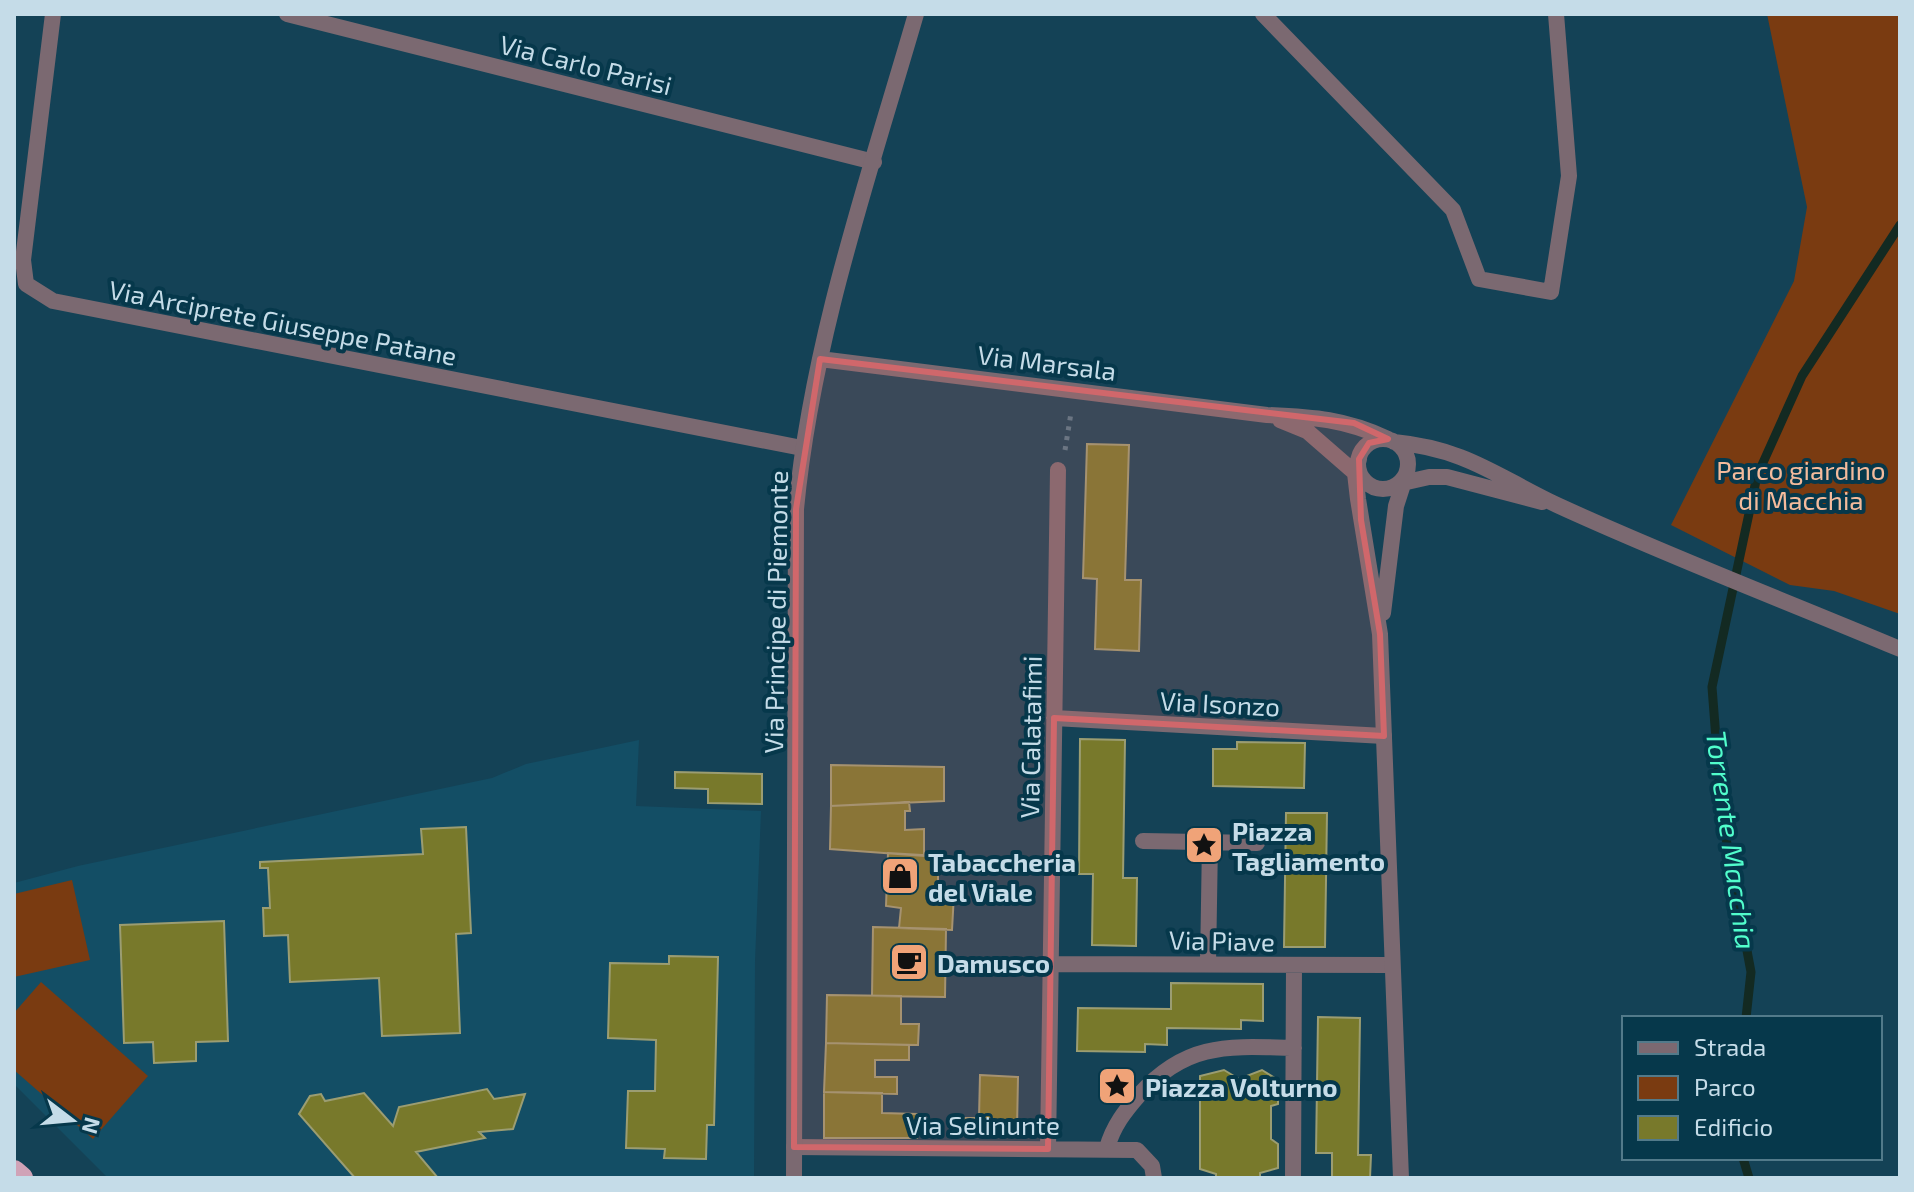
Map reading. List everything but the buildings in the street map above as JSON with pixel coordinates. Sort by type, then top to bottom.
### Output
[{"type":"highway","points":[[14,1172],[21,1178]]},
{"type":"street","name":"Via Arciprete Giuseppe Patane","points":[[53,14],[23,260],[26,284],[53,301],[802,448]]},
{"type":"street","name":"Via Carlo Parisi","points":[[287,14],[874,162]]},
{"type":"street","name":"Via Principe di Piemonte","points":[[794,1178],[796,509],[802,448],[820,359],[916,14]]},
{"type":"street","points":[[1263,14],[1453,210],[1479,279],[1551,292],[1569,176],[1552,15]]},
{"type":"street","name":"Via Marsala","points":[[820,359],[1267,415]]},
{"type":"street","points":[[1267,415],[1354,423],[1391,440],[1405,451],[1380,634]]},
{"type":"street","points":[[1267,415],[1307,431],[1380,489],[1403,480],[1447,477],[1555,504]]},
{"type":"street","points":[[1401,1178],[1380,634],[1359,471],[1369,443],[1391,440],[1427,445],[1477,461],[1555,504],[1900,649]]},
{"type":"street","name":"Via Calatafimi","points":[[1048,1149],[1058,470]]},
{"type":"street","name":"Via Isonzo","points":[[1054,718],[1384,736]]},
{"type":"street","points":[[1143,841],[1257,843]]},
{"type":"street","points":[[1208,964],[1210,842]]},
{"type":"street","name":"Via Piave","points":[[1050,964],[1392,965]]},
{"type":"street","points":[[1293,1178],[1294,965]]},
{"type":"street","points":[[1107,1148],[1123,1113],[1144,1089],[1169,1066],[1195,1052],[1230,1046],[1294,1048]]},
{"type":"street","name":"Via Selinunte","points":[[794,1147],[1137,1150],[1152,1166],[1154,1178]]},
{"type":"path","points":[[1058,470],[1067,442],[1074,389]]},
{"type":"highlighted area","points":[[820,359],[1354,423],[1388,439],[1369,443],[1359,459],[1361,520],[1380,634],[1384,736],[1054,718],[1048,1149],[794,1147],[796,509]]},
{"type":"shaded area","points":[[639,740],[636,806],[761,811],[755,961],[754,1178],[108,1178],[14,1084],[14,883],[78,866],[492,778],[526,764]]},
{"type":"green space","name":"Parco giardino di Macchia","points":[[1767,14],[1900,14],[1900,614],[1834,591],[1790,585],[1671,525],[1794,281],[1807,207]]},
{"type":"green space","points":[[72,880],[90,960],[14,977],[14,894]]},
{"type":"green space","points":[[41,982],[148,1076],[93,1139],[14,1070],[14,1013]]},
{"type":"waterway","name":"Torrente Macchia","points":[[1746,1016],[1751,972],[1722,817],[1712,687],[1757,476],[1802,376],[1900,225]]},
{"type":"waterway","name":"Torrente Macchia","points":[[1744,1160],[1749,1178]]},
{"type":"place","name":"Piazza Tagliamento","points":[[1204,845]]},
{"type":"place","name":"Tabaccheria del Viale","points":[[900,876]]},
{"type":"place","name":"Damusco","points":[[909,962]]},
{"type":"place","name":"Piazza Volturno","points":[[1117,1086]]}]
